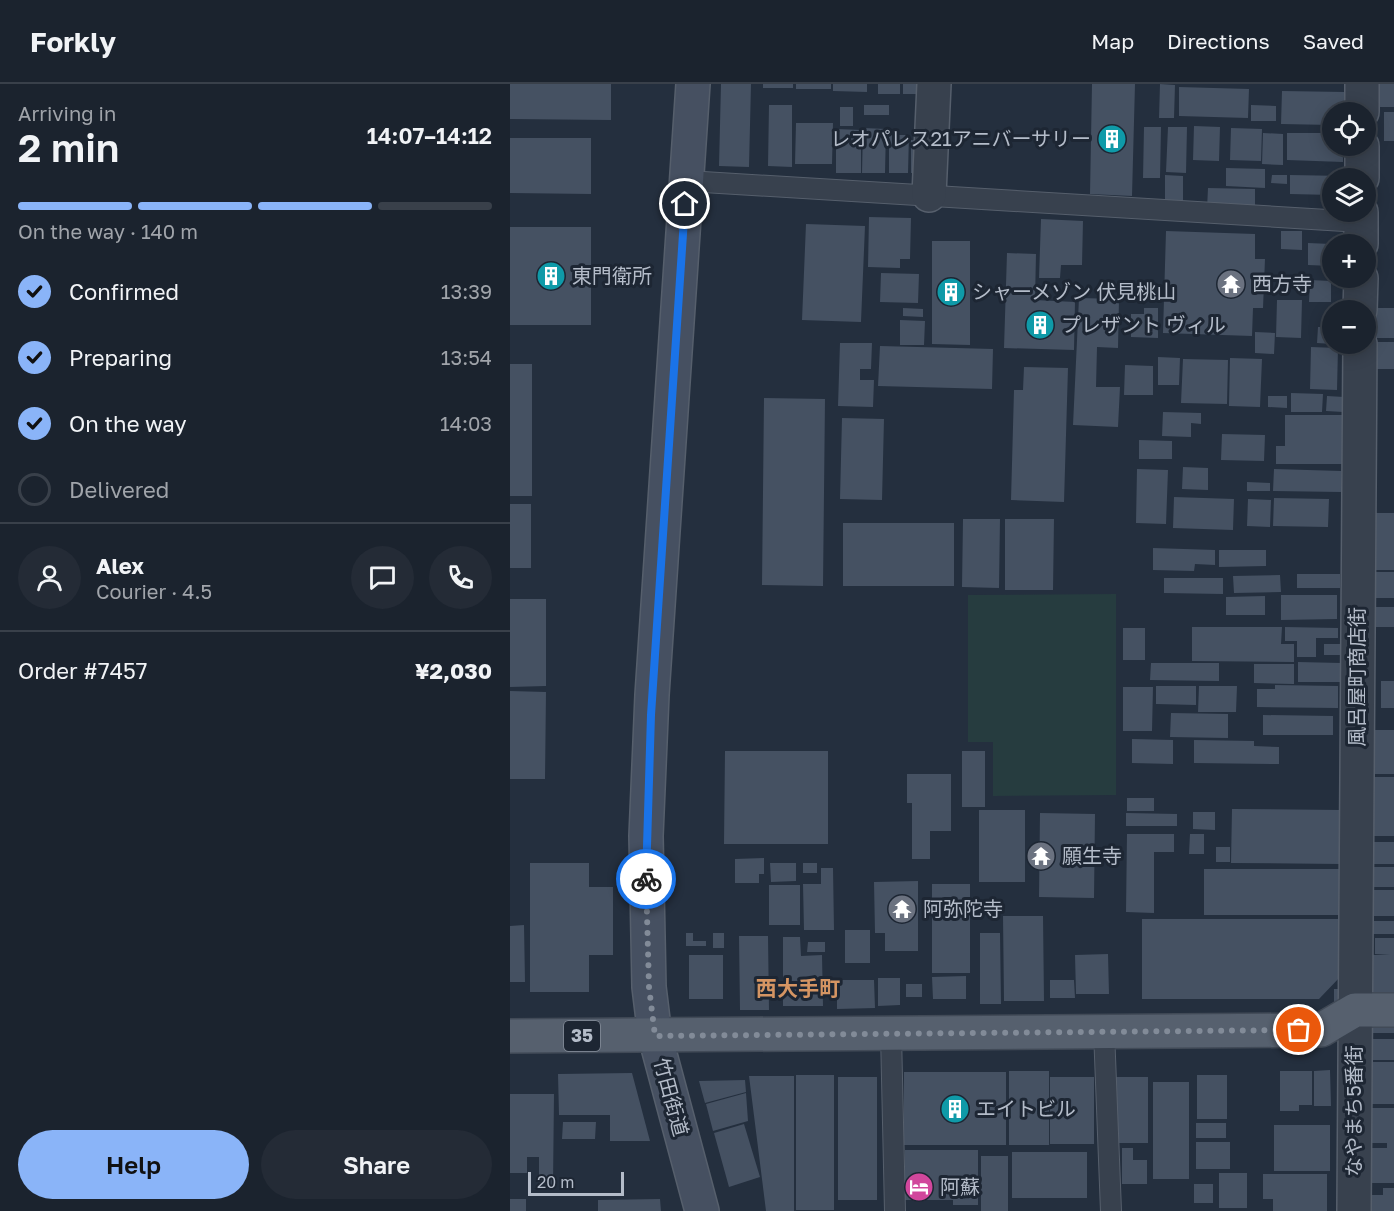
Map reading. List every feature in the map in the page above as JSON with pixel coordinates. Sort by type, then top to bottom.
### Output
[{"type":"main road","name":"竹田街道","points":[[693,84],[648,767],[647,932],[649,987],[655,1036],[702,1211]]},
{"type":"main road","name":"35","points":[[510,1036],[1321,1030],[1354,1010]]},
{"type":"main road","points":[[1354,1010],[1394,1010]]},
{"type":"street","points":[[929,195],[934,84]]},
{"type":"street","points":[[1362,84],[1362,102]]},
{"type":"street","name":"風呂屋町商店街","points":[[1354,1010],[1360,354]]},
{"type":"street","name":"なやまち5番街","points":[[1354,1010],[1354,1211]]},
{"type":"lane","points":[[687,181],[929,195],[1361,226]]},
{"type":"lane","points":[[1104,1031],[1111,1211]]},
{"type":"lane","points":[[891,1034],[895,1211]]},
{"type":"green space","points":[[1116,594],[1116,795],[993,796],[993,742],[968,742],[968,595]]},
{"type":"building","points":[[510,84],[611,84],[611,120],[510,119]]},
{"type":"building","points":[[721,84],[751,84],[749,167],[719,166]]},
{"type":"building","points":[[763,84],[793,84],[793,88],[763,88]]},
{"type":"building","points":[[796,84],[831,84],[831,89],[796,89]]},
{"type":"building","points":[[833,84],[867,84],[867,92],[833,91]]},
{"type":"building","points":[[878,84],[900,84],[900,94],[878,94]]},
{"type":"building","points":[[903,84],[928,84],[928,94],[903,94]]},
{"type":"building","name":"レオパレス21アニバーサリー","points":[[1092,84],[1135,84],[1132,196],[1090,194]]},
{"type":"building","points":[[1160,84],[1175,85],[1174,118],[1159,118]]},
{"type":"building","points":[[1379,84],[1394,84],[1394,107],[1379,107]]},
{"type":"building","points":[[1179,87],[1249,89],[1248,118],[1179,116]]},
{"type":"building","points":[[1282,91],[1345,92],[1344,102],[1322,102],[1322,125],[1281,124]]},
{"type":"building","points":[[769,105],[792,105],[792,167],[768,166]]},
{"type":"building","points":[[864,105],[889,105],[889,115],[864,115]]},
{"type":"building","points":[[1251,105],[1276,106],[1276,121],[1251,121]]},
{"type":"building","points":[[840,107],[853,107],[853,126],[840,126]]},
{"type":"building","points":[[1384,112],[1394,112],[1394,141],[1384,141]]},
{"type":"building","points":[[796,123],[833,123],[832,164],[795,164]]},
{"type":"building","points":[[1194,126],[1220,127],[1219,161],[1193,160]]},
{"type":"building","points":[[1144,127],[1161,127],[1160,178],[1143,178]]},
{"type":"building","points":[[1168,127],[1187,127],[1186,173],[1166,172]]},
{"type":"building","points":[[863,128],[886,129],[885,173],[862,173]]},
{"type":"building","points":[[1231,128],[1262,129],[1261,161],[1230,160]]},
{"type":"building","points":[[836,129],[861,130],[861,173],[836,173]]},
{"type":"building","points":[[1263,133],[1283,134],[1283,165],[1262,164]]},
{"type":"building","points":[[1287,133],[1322,133],[1322,156],[1343,156],[1343,162],[1287,160]]},
{"type":"building","points":[[889,135],[909,135],[908,173],[889,173]]},
{"type":"building","points":[[510,138],[591,138],[591,194],[510,193]]},
{"type":"building","points":[[911,140],[925,141],[925,173],[911,173]]},
{"type":"building","points":[[1226,168],[1265,169],[1265,188],[1226,186]]},
{"type":"building","points":[[1165,175],[1183,176],[1183,204],[1165,203]]},
{"type":"building","points":[[1272,175],[1287,175],[1287,184],[1271,183]]},
{"type":"building","points":[[1290,175],[1322,176],[1322,195],[1290,194]]},
{"type":"building","points":[[1208,188],[1255,189],[1255,210],[1207,209]]},
{"type":"building","points":[[869,217],[911,218],[910,259],[900,259],[900,268],[868,267]]},
{"type":"building","points":[[1041,219],[1083,221],[1082,265],[1061,265],[1060,278],[1039,278]]},
{"type":"building","points":[[806,224],[865,226],[861,322],[802,320]]},
{"type":"building","name":"東門衛所","points":[[510,227],[591,227],[591,325],[510,325]]},
{"type":"building","points":[[1166,231],[1255,234],[1255,259],[1265,259],[1263,308],[1253,308],[1252,336],[1163,333]]},
{"type":"building","points":[[1281,231],[1302,231],[1302,250],[1281,249]]},
{"type":"building","name":"シャーメゾン 伏見桃山","points":[[932,241],[970,241],[970,345],[932,344]]},
{"type":"building","points":[[1308,243],[1322,244],[1322,266],[1308,265]]},
{"type":"building","name":"プレザント ヴィル","points":[[1007,253],[1036,254],[1035,300],[1075,302],[1074,350],[1004,348]]},
{"type":"building","points":[[881,273],[919,274],[918,303],[880,302]]},
{"type":"building","points":[[1310,280],[1322,281],[1322,288],[1331,288],[1331,300],[1309,302]]},
{"type":"building","points":[[1079,298],[1119,299],[1118,348],[1097,347],[1096,387],[1120,387],[1118,427],[1073,425]]},
{"type":"building","points":[[1277,300],[1302,300],[1301,338],[1276,337]]},
{"type":"building","points":[[903,308],[923,309],[923,317],[903,316]]},
{"type":"building","points":[[1144,308],[1158,308],[1158,338],[1131,337],[1131,314],[1144,314]]},
{"type":"building","points":[[1376,308],[1394,308],[1394,338],[1376,338]]},
{"type":"building","points":[[900,320],[925,321],[924,345],[900,345]]},
{"type":"building","points":[[1318,327],[1322,327],[1322,343],[1317,343]]},
{"type":"building","points":[[1255,332],[1275,333],[1274,354],[1255,353]]},
{"type":"building","points":[[1376,342],[1394,342],[1394,369],[1371,369],[1371,354],[1376,354]]},
{"type":"building","points":[[840,343],[872,343],[871,369],[860,369],[860,380],[874,380],[873,407],[838,406]]},
{"type":"building","points":[[880,346],[993,349],[992,389],[878,386]]},
{"type":"building","points":[[1311,347],[1322,347],[1322,354],[1338,354],[1337,390],[1310,389]]},
{"type":"building","points":[[1158,357],[1180,358],[1179,385],[1158,385]]},
{"type":"building","points":[[1230,358],[1262,359],[1260,407],[1229,406]]},
{"type":"building","points":[[1183,359],[1228,360],[1227,404],[1181,403]]},
{"type":"building","points":[[510,364],[532,364],[532,496],[510,496]]},
{"type":"building","points":[[1125,365],[1153,366],[1153,395],[1124,395]]},
{"type":"building","points":[[1024,367],[1068,368],[1064,502],[1011,500],[1014,390],[1023,390]]},
{"type":"building","points":[[1291,393],[1323,394],[1322,412],[1291,412]]},
{"type":"building","points":[[1268,396],[1287,396],[1287,408],[1268,407]]},
{"type":"building","points":[[1327,396],[1344,397],[1343,412],[1326,411]]},
{"type":"building","points":[[764,398],[825,399],[823,586],[762,585]]},
{"type":"building","points":[[1163,412],[1201,413],[1201,424],[1191,423],[1191,437],[1162,436]]},
{"type":"building","points":[[1285,415],[1344,415],[1344,464],[1276,464],[1276,446],[1285,446]]},
{"type":"building","points":[[842,418],[884,419],[882,500],[840,499]]},
{"type":"building","points":[[1222,434],[1265,435],[1264,461],[1221,460]]},
{"type":"building","points":[[1139,440],[1172,441],[1172,459],[1139,459]]},
{"type":"building","points":[[1183,467],[1208,468],[1208,490],[1182,489]]},
{"type":"building","points":[[1137,469],[1168,470],[1166,524],[1136,523]]},
{"type":"building","points":[[1274,469],[1341,471],[1341,492],[1273,491]]},
{"type":"building","points":[[1247,482],[1270,483],[1270,491],[1247,491]]},
{"type":"building","points":[[1174,497],[1234,499],[1233,530],[1173,528]]},
{"type":"building","points":[[1274,498],[1329,499],[1328,527],[1273,526]]},
{"type":"building","points":[[1248,499],[1271,500],[1270,527],[1247,526]]},
{"type":"building","points":[[510,504],[531,504],[531,568],[510,568]]},
{"type":"building","points":[[1374,513],[1394,513],[1394,570],[1374,570]]},
{"type":"building","points":[[963,519],[1000,519],[999,588],[962,587]]},
{"type":"building","points":[[1005,519],[1054,519],[1053,590],[1005,590]]},
{"type":"building","points":[[843,523],[954,523],[954,586],[843,586]]},
{"type":"building","points":[[1153,548],[1215,550],[1215,565],[1195,564],[1194,571],[1153,570]]},
{"type":"building","points":[[1219,550],[1266,550],[1266,566],[1219,567]]},
{"type":"building","points":[[1376,572],[1394,572],[1394,598],[1376,598]]},
{"type":"building","points":[[1297,574],[1340,574],[1340,588],[1297,588]]},
{"type":"building","points":[[1280,575],[1281,592],[1234,593],[1233,576]]},
{"type":"building","points":[[1164,578],[1223,578],[1223,594],[1164,593]]},
{"type":"building","points":[[1281,595],[1337,595],[1337,619],[1281,620]]},
{"type":"building","points":[[1265,596],[1265,615],[1226,615],[1226,597]]},
{"type":"building","points":[[510,599],[546,599],[546,686],[510,687]]},
{"type":"building","points":[[1376,607],[1394,607],[1394,627],[1376,627]]},
{"type":"building","points":[[1192,627],[1282,627],[1281,644],[1294,644],[1294,662],[1192,661]]},
{"type":"building","points":[[1285,627],[1338,628],[1338,638],[1316,638],[1316,657],[1297,657],[1297,641],[1285,641]]},
{"type":"building","points":[[1123,628],[1145,628],[1145,660],[1123,660]]},
{"type":"building","points":[[1324,644],[1340,644],[1340,655],[1324,655]]},
{"type":"building","points":[[1298,662],[1341,663],[1341,682],[1298,682]]},
{"type":"building","points":[[1151,663],[1219,663],[1219,681],[1150,680]]},
{"type":"building","points":[[1254,664],[1294,664],[1294,684],[1254,683]]},
{"type":"building","points":[[1381,681],[1394,681],[1394,708],[1381,708]]},
{"type":"building","points":[[1275,685],[1338,686],[1338,708],[1257,707],[1257,689],[1275,689]]},
{"type":"building","points":[[1156,686],[1196,686],[1196,705],[1156,704]]},
{"type":"building","points":[[1199,686],[1237,686],[1236,712],[1198,712]]},
{"type":"building","points":[[1123,687],[1153,687],[1152,731],[1123,731]]},
{"type":"building","points":[[510,691],[546,692],[545,779],[510,779]]},
{"type":"building","points":[[1171,713],[1228,714],[1228,738],[1170,737]]},
{"type":"building","points":[[1263,715],[1333,716],[1333,735],[1263,735]]},
{"type":"building","points":[[1373,730],[1394,730],[1394,774],[1373,774]]},
{"type":"building","points":[[1132,739],[1173,740],[1173,764],[1132,763]]},
{"type":"building","points":[[1194,740],[1254,741],[1254,746],[1279,747],[1279,764],[1194,763]]},
{"type":"building","points":[[725,751],[828,751],[828,844],[724,844]]},
{"type":"building","points":[[962,751],[985,751],[985,807],[962,807]]},
{"type":"building","points":[[907,774],[951,774],[951,831],[930,831],[930,859],[912,859],[912,803],[907,803]]},
{"type":"building","points":[[1370,777],[1394,777],[1394,836],[1370,836]]},
{"type":"building","points":[[1127,798],[1154,798],[1154,811],[1127,811]]},
{"type":"building","points":[[1232,809],[1341,810],[1341,864],[1231,863]]},
{"type":"building","points":[[979,810],[1025,810],[1025,882],[979,882]]},
{"type":"building","points":[[1193,812],[1215,812],[1215,830],[1193,829]]},
{"type":"building","points":[[1040,813],[1095,814],[1094,898],[1039,897]]},
{"type":"building","points":[[1126,813],[1177,814],[1177,826],[1126,826]]},
{"type":"building","points":[[1127,834],[1174,834],[1174,852],[1154,852],[1154,913],[1126,912]]},
{"type":"building","points":[[1190,834],[1204,834],[1204,854],[1189,854]]},
{"type":"building","points":[[1371,842],[1394,842],[1394,864],[1371,864]]},
{"type":"building","points":[[1216,847],[1230,847],[1230,862],[1216,862]]},
{"type":"building","points":[[764,858],[764,874],[759,874],[759,883],[735,883],[735,859]]},
{"type":"building","points":[[530,863],[589,863],[589,887],[613,887],[613,955],[589,955],[589,992],[530,992]]},
{"type":"building","points":[[770,863],[796,863],[796,881],[771,882]]},
{"type":"building","points":[[803,863],[817,863],[817,873],[803,873]]},
{"type":"building","points":[[1371,867],[1394,867],[1394,887],[1371,887]]},
{"type":"building","points":[[821,868],[833,868],[834,930],[804,930],[803,884],[821,884]]},
{"type":"building","points":[[1204,869],[1342,869],[1342,915],[1204,915]]},
{"type":"building","points":[[918,881],[918,951],[885,951],[885,933],[875,933],[874,882]]},
{"type":"building","points":[[932,884],[970,884],[970,973],[932,973]]},
{"type":"building","points":[[769,885],[800,885],[800,925],[769,925]]},
{"type":"building","points":[[1372,890],[1394,890],[1394,916],[1372,916]]},
{"type":"building","points":[[1003,916],[1043,916],[1044,1001],[1004,1001]]},
{"type":"building","points":[[1142,919],[1341,919],[1341,976],[1319,999],[1142,999]]},
{"type":"building","points":[[1369,921],[1394,921],[1394,934],[1369,934]]},
{"type":"building","points":[[524,925],[525,982],[510,982],[510,926]]},
{"type":"building","points":[[845,930],[870,930],[870,963],[845,963]]},
{"type":"building","points":[[686,933],[693,933],[693,941],[706,941],[706,946],[686,946]]},
{"type":"building","points":[[713,933],[724,933],[724,948],[713,948]]},
{"type":"building","points":[[980,933],[1000,933],[1001,1004],[980,1004]]},
{"type":"building","points":[[739,936],[768,936],[769,1010],[740,1010]]},
{"type":"building","points":[[783,937],[800,937],[801,956],[822,955],[823,1006],[783,1006]]},
{"type":"building","points":[[1375,938],[1394,938],[1394,1033],[1334,1033],[1334,989],[1367,989],[1367,955],[1390,955],[1375,954]]},
{"type":"building","points":[[808,942],[825,942],[825,952],[807,952]]},
{"type":"building","points":[[1108,954],[1109,994],[1076,994],[1075,955]]},
{"type":"building","points":[[689,955],[723,955],[723,999],[689,999]]},
{"type":"building","points":[[966,976],[966,999],[933,999],[932,977]]},
{"type":"building","points":[[878,978],[900,978],[900,1005],[878,1006]]},
{"type":"building","points":[[837,980],[874,980],[875,1008],[837,1009]]},
{"type":"building","points":[[1050,980],[1074,980],[1075,998],[1050,998]]},
{"type":"building","points":[[906,984],[922,984],[922,997],[906,997]]},
{"type":"building","points":[[1370,1039],[1394,1039],[1394,1060],[1370,1060]]},
{"type":"building","points":[[1370,1062],[1394,1062],[1394,1104],[1370,1104]]},
{"type":"building","points":[[1330,1070],[1331,1106],[1314,1106],[1314,1071]]},
{"type":"building","points":[[1009,1071],[1049,1071],[1049,1145],[1009,1145]]},
{"type":"building","points":[[1280,1071],[1312,1071],[1312,1105],[1299,1105],[1299,1111],[1280,1111]]},
{"type":"building","name":"エイトビル","points":[[904,1072],[1006,1072],[1006,1145],[904,1145]]},
{"type":"building","points":[[632,1073],[650,1141],[610,1141],[610,1115],[559,1115],[558,1074]]},
{"type":"building","points":[[796,1075],[834,1075],[834,1210],[796,1210]]},
{"type":"building","points":[[1197,1075],[1227,1075],[1227,1119],[1197,1119]]},
{"type":"building","points":[[749,1076],[794,1076],[794,1211],[766,1211]]},
{"type":"building","points":[[838,1077],[877,1077],[877,1200],[838,1200]]},
{"type":"building","points":[[1050,1077],[1094,1077],[1094,1144],[1050,1144]]},
{"type":"building","points":[[1116,1077],[1148,1077],[1148,1143],[1116,1143]]},
{"type":"building","points":[[745,1080],[746,1092],[705,1103],[699,1081]]},
{"type":"building","points":[[1153,1082],[1189,1082],[1189,1179],[1153,1179]]},
{"type":"building","points":[[746,1093],[748,1121],[713,1131],[706,1104]]},
{"type":"building","points":[[510,1094],[554,1094],[553,1185],[539,1184],[539,1157],[527,1157],[527,1173],[510,1173]]},
{"type":"building","points":[[1369,1108],[1394,1108],[1394,1183],[1368,1183],[1368,1148],[1387,1148],[1387,1143],[1369,1143]]},
{"type":"building","points":[[563,1122],[596,1122],[595,1139],[562,1139]]},
{"type":"building","points":[[1196,1123],[1226,1123],[1226,1138],[1196,1138]]},
{"type":"building","points":[[744,1124],[760,1177],[729,1187],[714,1133]]},
{"type":"building","points":[[1274,1125],[1330,1125],[1330,1171],[1274,1171]]},
{"type":"building","points":[[1196,1142],[1230,1142],[1230,1169],[1196,1169]]},
{"type":"building","points":[[1122,1148],[1133,1148],[1133,1160],[1147,1160],[1147,1184],[1122,1184]]},
{"type":"building","points":[[905,1150],[978,1150],[978,1205],[953,1205],[953,1200],[905,1200]]},
{"type":"building","points":[[1012,1152],[1087,1152],[1087,1198],[1012,1198]]},
{"type":"building","points":[[981,1156],[1008,1156],[1008,1211],[981,1211]]},
{"type":"building","points":[[1219,1173],[1247,1173],[1247,1208],[1219,1208]]},
{"type":"building","points":[[1263,1174],[1327,1174],[1327,1211],[1273,1211],[1273,1199],[1263,1199]]},
{"type":"building","points":[[1194,1184],[1213,1184],[1213,1203],[1194,1203]]},
{"type":"building","points":[[1383,1188],[1394,1188],[1394,1211],[1371,1211],[1371,1195],[1383,1195]]},
{"type":"building","points":[[510,1199],[526,1199],[526,1211],[510,1211]]},
{"type":"building","points":[[660,1199],[661,1211],[598,1211],[598,1200]]},
{"type":"way so far","points":[[646,879],[649,987],[655,1036],[1299,1030]]},
{"type":"place","name":"レオパレス21アニバーサリー","points":[[1112,139]]},
{"type":"place","name":"東門衛所","points":[[551,276]]},
{"type":"place","name":"西方寺","points":[[1231,284]]},
{"type":"place","name":"シャーメゾン 伏見桃山","points":[[951,292]]},
{"type":"place","name":"プレザント ヴィル","points":[[1040,325]]},
{"type":"place","name":"願生寺","points":[[1041,856]]},
{"type":"place","name":"阿弥陀寺","points":[[902,909]]},
{"type":"place","name":"エイトビル","points":[[955,1109]]},
{"type":"place","name":"阿蘇","points":[[919,1187]]},
{"type":"district","name":"西大手町","points":[[798,989]]},
{"type":"route","points":[[646,879],[651,715],[685,204]]}]
